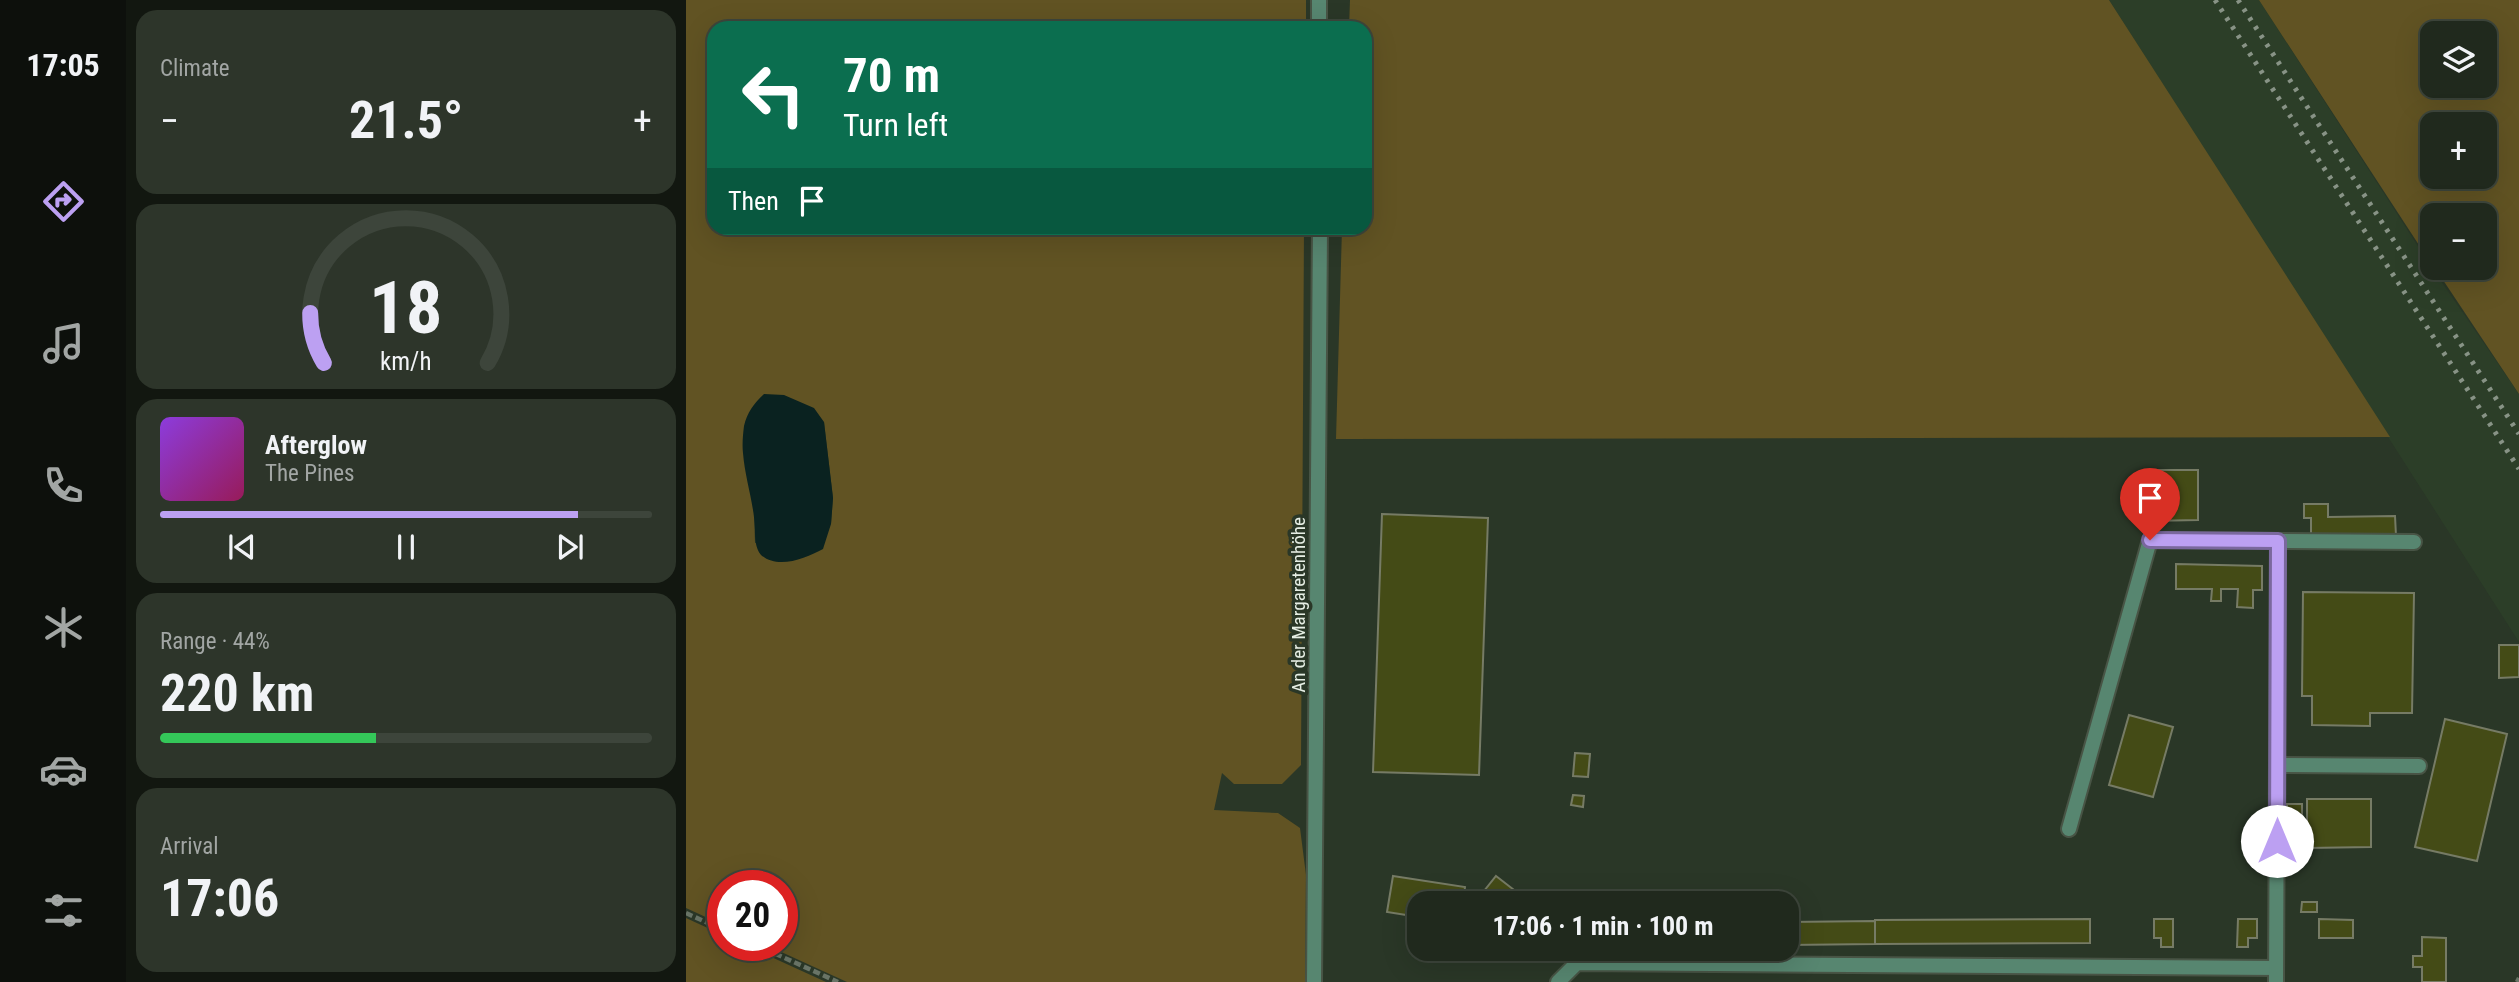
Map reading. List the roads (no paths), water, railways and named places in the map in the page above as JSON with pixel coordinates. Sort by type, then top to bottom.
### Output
[{"type":"street","points":[[1319,0],[1320,21]]},
{"type":"street","name":"An der Margaretenhöhe","points":[[1314,982],[1320,235]]},
{"type":"street","points":[[2069,829],[2150,540],[2414,542]]},
{"type":"street","points":[[1558,982],[1577,963],[2276,975],[2278,541]]},
{"type":"street","points":[[2277,765],[2419,766]]},
{"type":"water","points":[[764,394],[784,395],[814,408],[824,422],[833,498],[831,524],[823,549],[792,561],[775,562],[768,559],[761,555],[756,542],[743,440],[747,417]]},
{"type":"railway","points":[[2215,0],[2519,469]]},
{"type":"railway","points":[[2238,0],[2519,434]]}]
